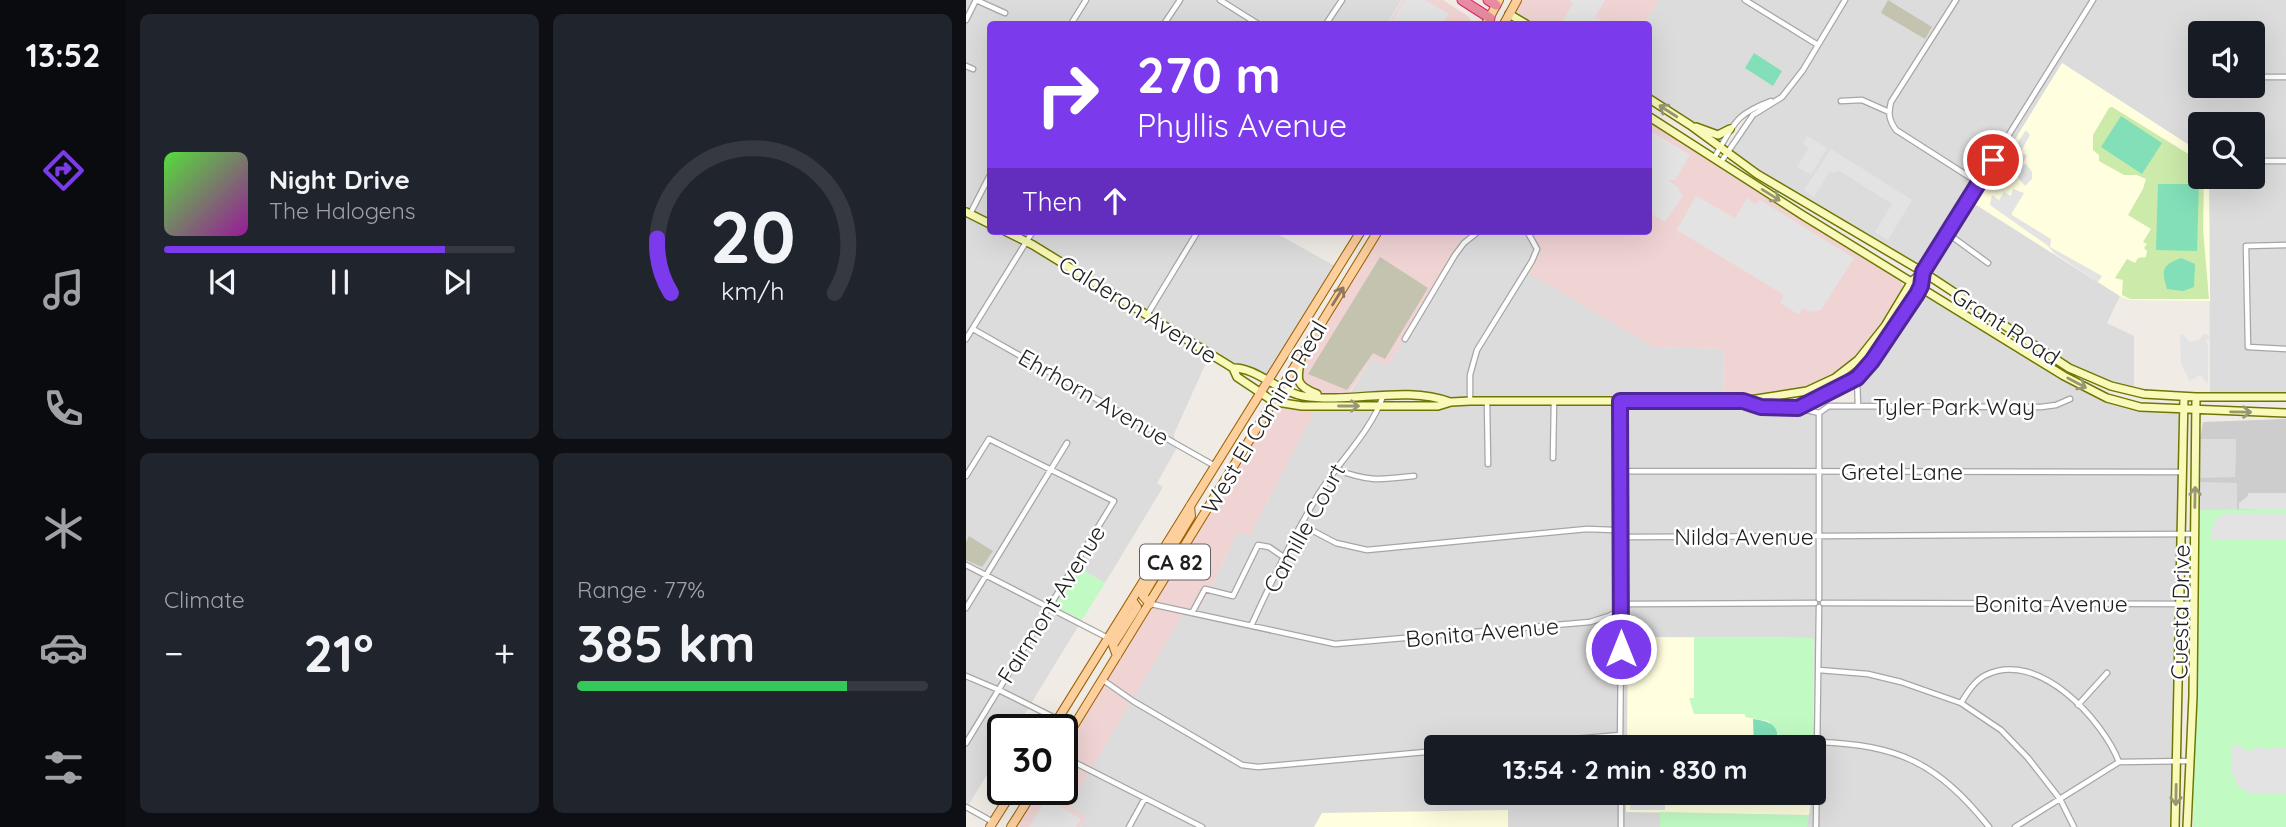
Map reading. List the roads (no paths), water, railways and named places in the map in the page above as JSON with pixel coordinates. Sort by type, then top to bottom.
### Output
[{"type":"highway","points":[[1462,0],[1488,21]]},
{"type":"main road","points":[[1503,21],[1517,0]]},
{"type":"main road","points":[[1488,21],[1495,2],[1521,21]]},
{"type":"main road","name":"Grant Road","points":[[1652,101],[1757,174],[1923,272],[2069,368],[2111,386],[2144,394],[2184,397],[2286,397]]},
{"type":"main road","name":"Grant Road","points":[[1652,119],[2064,376],[2099,395],[2140,407],[2286,413]]},
{"type":"main road","points":[[1690,125],[1718,135],[1730,129]]},
{"type":"main road","points":[[968,213],[987,222]]},
{"type":"main road","name":"Calderon Avenue","points":[[1014,235],[1233,368],[1245,369],[1281,390],[1304,396],[1424,395],[1451,402]]},
{"type":"main road","name":"West El Camino Real","points":[[1061,714],[1358,235]]},
{"type":"main road","name":"West El Camino Real","points":[[1078,719],[1376,235]]},
{"type":"main road","points":[[1273,401],[1302,406],[1438,406],[1470,401],[1743,401],[1807,391],[1850,368],[1870,346],[1912,281],[1923,272]]},
{"type":"main road","points":[[1743,401],[1761,407],[1798,408],[1857,378],[1880,349],[1921,286],[1923,272]]},
{"type":"main road","points":[[1302,355],[1297,377],[1299,383],[1303,389],[1324,396]]},
{"type":"main road","name":"Calderon Avenue","points":[[1233,368],[1237,377],[1273,401]]},
{"type":"main road","name":"Cuesta Drive","points":[[2175,827],[2184,397]]},
{"type":"main road","name":"Cuesta Drive","points":[[2187,827],[2194,604],[2196,397]]},
{"type":"main road","points":[[1150,604],[1143,596],[1191,516],[1190,506]]},
{"type":"main road","points":[[1117,656],[1113,645],[1137,607],[1132,600]]},
{"type":"main road","points":[[992,825],[1004,805]]},
{"type":"main road","points":[[1011,827],[1025,805]]},
{"type":"street","points":[[966,20],[976,0],[1004,13]]},
{"type":"street","points":[[1073,21],[1086,0]]},
{"type":"street","points":[[1166,21],[1180,0]]},
{"type":"street","points":[[1220,0],[1253,21]]},
{"type":"street","points":[[1328,21],[1342,0]]},
{"type":"street","points":[[1745,0],[1818,45]]},
{"type":"street","points":[[1717,160],[1753,114],[1782,97],[1803,70],[1845,0]]},
{"type":"street","points":[[1956,0],[1891,102],[1890,121],[1896,130],[1979,183]]},
{"type":"street","points":[[1923,272],[2093,0]]},
{"type":"street","points":[[966,66],[974,69]]},
{"type":"street","points":[[2265,77],[2286,77]]},
{"type":"street","points":[[1723,151],[1730,129],[1748,110],[1782,97]]},
{"type":"street","points":[[1841,101],[1862,100],[1889,111]]},
{"type":"street","points":[[2265,160],[2286,161]]},
{"type":"street","points":[[968,213],[987,180]]},
{"type":"street","points":[[1947,233],[1988,263]]},
{"type":"street","points":[[966,339],[1031,235]]},
{"type":"street","points":[[1147,315],[1196,235]]},
{"type":"street","points":[[1405,339],[1455,256],[1474,235]]},
{"type":"street","points":[[1470,401],[1470,375],[1477,350],[1537,249],[1529,235]]},
{"type":"street","points":[[2286,245],[2246,246],[2248,347],[2286,349]]},
{"type":"street","name":"Ehrhorn Avenue","points":[[973,329],[1215,466]]},
{"type":"street","points":[[1857,378],[1858,406]]},
{"type":"street","name":"Camille Court","points":[[1251,626],[1301,525],[1335,469],[1376,416],[1383,396]]},
{"type":"street","name":"Tyler Park Way","points":[[1798,408],[1819,413],[1829,406],[2040,407],[2056,405],[2070,399]]},
{"type":"street","points":[[1553,458],[1554,401]]},
{"type":"street","points":[[1620,401],[1620,735]]},
{"type":"street","points":[[1487,402],[1488,464]]},
{"type":"street","points":[[1818,735],[1819,413]]},
{"type":"street","points":[[966,476],[989,439],[1050,471]]},
{"type":"street","points":[[966,608],[1067,443]]},
{"type":"street","points":[[1335,469],[1356,478],[1374,480],[1414,476]]},
{"type":"street","name":"Fairmont Avenue","points":[[966,743],[1114,501],[1050,471]]},
{"type":"street","name":"Gretel Lane","points":[[1620,471],[2183,472]]},
{"type":"street","name":"Nilda Avenue","points":[[1301,525],[1336,543],[1367,550],[1587,529],[1614,530],[1628,537],[2194,534]]},
{"type":"street","points":[[1192,613],[1205,589],[1233,596],[1258,545],[1269,547],[1285,558]]},
{"type":"street","points":[[966,565],[1108,639]]},
{"type":"street","name":"Bonita Avenue","points":[[1150,604],[1319,641],[1346,643],[1590,622],[1609,616],[1630,604],[2194,604]]},
{"type":"street","points":[[1819,670],[1868,674],[1901,682],[1961,703],[2001,730],[2028,758],[2060,799],[2074,827]]},
{"type":"street","points":[[1961,703],[1985,676],[1997,671],[2031,672],[2047,678],[2078,705],[2112,744],[2119,762]]},
{"type":"street","points":[[2078,705],[2107,673]]},
{"type":"street","points":[[966,676],[1045,714]]},
{"type":"street","points":[[1102,679],[1133,701],[1242,765],[1258,767],[1424,752]]},
{"type":"street","points":[[1826,743],[1854,743],[1896,752],[1933,772],[1966,798],[1989,827]]},
{"type":"street","points":[[2015,827],[2119,762],[2190,761]]},
{"type":"street","points":[[1078,764],[1202,827]]},
{"type":"street","points":[[1129,827],[1145,798]]},
{"type":"street","points":[[1621,805],[1622,827]]},
{"type":"street","points":[[1816,827],[1817,805]]},
{"type":"street","points":[[966,807],[992,825]]}]
